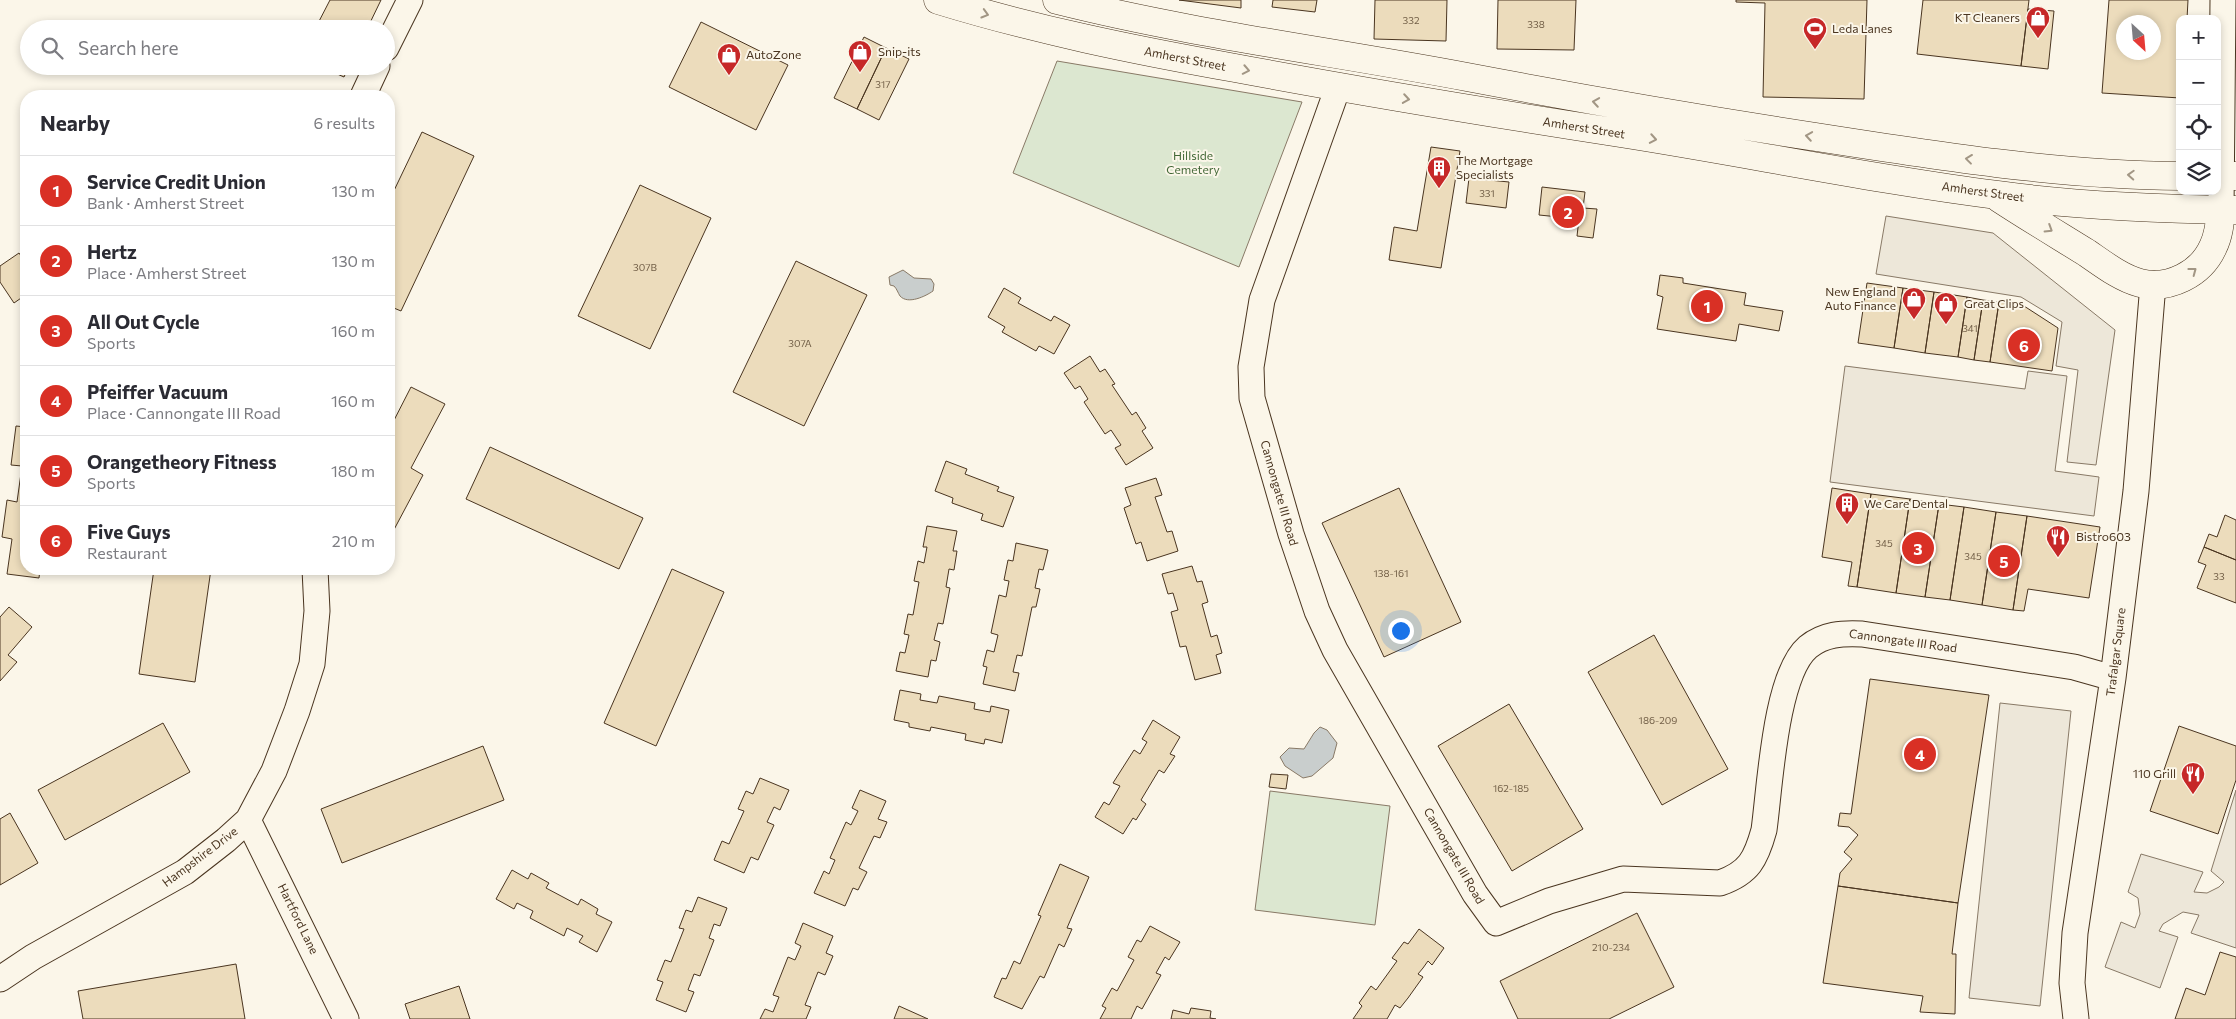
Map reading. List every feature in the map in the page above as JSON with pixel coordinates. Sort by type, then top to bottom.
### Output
[{"type":"highway","name":"Amherst Street","points":[[938,0],[1014,22],[1096,42],[1338,87],[1862,175],[1993,194],[2115,206],[2228,210]]},
{"type":"highway","points":[[1072,2],[1255,42],[1464,76],[1585,100],[1879,147],[2061,170],[2176,176]]},
{"type":"highway","points":[[1993,194],[2118,273],[2140,283],[2153,284],[2179,279],[2202,264],[2214,246],[2228,210]]},
{"type":"street","points":[[395,30],[410,0]]},
{"type":"street","points":[[2223,0],[2225,176],[2228,210]]},
{"type":"street","points":[[365,90],[372,75]]},
{"type":"street","name":"Cannongate III Road","points":[[1338,87],[1262,300],[1252,358],[1252,398],[1304,577],[1335,650],[1475,894],[1496,923],[1549,901],[1623,879],[1720,883],[1735,878],[1750,865],[1759,849],[1764,830],[1782,699],[1790,676],[1802,655],[1807,648],[1824,638],[1842,633],[1862,634],[2074,667],[2113,678]]},
{"type":"street","name":"Trafalgar Square","points":[[2076,1019],[2072,983],[2075,933],[2113,678],[2136,491],[2153,284]]},
{"type":"street","name":"Hampshire Drive","points":[[0,979],[33,957],[185,872],[248,820],[274,771],[297,711],[312,664],[318,611],[315,575]]},
{"type":"street","name":"Hartford Lane","points":[[248,820],[346,1019]]},
{"type":"green space","name":"Hillside Cemetery","points":[[1057,61],[1302,102],[1239,267],[1013,173]]},
{"type":"green space","points":[[1270,791],[1390,806],[1375,925],[1255,910]]},
{"type":"shaded area","points":[[1886,216],[1993,233],[2115,330],[2096,465],[2067,462],[2078,370],[2056,366],[2062,322],[2021,297],[1876,274]]},
{"type":"shaded area","points":[[903,270],[914,278],[931,279],[934,284],[933,291],[917,299],[903,299],[896,288],[890,285],[889,277]]},
{"type":"shaded area","points":[[1845,366],[2025,389],[2028,371],[2067,376],[2055,471],[2099,477],[2094,516],[1830,482]]},
{"type":"shaded area","points":[[2000,703],[2071,711],[2040,1006],[1969,998]]},
{"type":"shaded area","points":[[1320,727],[1327,730],[1337,743],[1333,758],[1312,776],[1303,778],[1285,766],[1280,757],[1289,748],[1304,749]]},
{"type":"shaded area","points":[[2236,790],[2236,948],[2191,933],[2199,915],[2183,912],[2163,924],[2159,931],[2178,937],[2160,988],[2105,967],[2121,922],[2135,928],[2140,914],[2138,898],[2128,892],[2141,854],[2203,872],[2194,892],[2207,893],[2224,882],[2211,871]]},
{"type":"building","points":[[330,0],[381,0],[371,20],[320,20]]},
{"type":"building","points":[[1179,0],[1241,0],[1241,8]]},
{"type":"building","points":[[1273,0],[1317,0],[1315,12],[1272,7]]},
{"type":"building","points":[[1375,0],[1447,0],[1446,41],[1374,39]]},
{"type":"building","points":[[1498,0],[1576,0],[1574,50],[1497,49]]},
{"type":"building","name":"Leda Lanes","points":[[1736,0],[1867,0],[1864,99],[1763,97],[1765,3],[1736,2]]},
{"type":"building","points":[[1923,0],[2029,0],[2021,66],[1917,54]]},
{"type":"building","points":[[2109,0],[2188,0],[2187,15],[2176,15],[2176,98],[2102,93]]},
{"type":"building","name":"KT Cleaners","points":[[2028,9],[2054,11],[2048,69],[2021,66]]},
{"type":"building","name":"AutoZone","points":[[701,22],[788,65],[756,130],[669,87]]},
{"type":"building","name":"Snip-its","points":[[864,37],[886,48],[857,109],[834,98]]},
{"type":"building","points":[[886,48],[909,59],[879,120],[857,109]]},
{"type":"building","points":[[422,132],[474,156],[401,311],[395,308],[395,188]]},
{"type":"building","name":"The Mortgage Specialists","points":[[1431,147],[1460,151],[1441,268],[1389,260],[1394,227],[1417,231]]},
{"type":"building","points":[[1469,178],[1509,182],[1506,208],[1466,203]]},
{"type":"building","points":[[640,185],[711,218],[650,349],[578,316]]},
{"type":"building","points":[[1542,187],[1585,192],[1583,208],[1597,209],[1593,238],[1577,236],[1579,219],[1539,215]]},
{"type":"building","points":[[19,253],[20,254],[20,299],[14,303],[0,282],[0,266]]},
{"type":"building","points":[[796,261],[867,295],[804,426],[733,392]]},
{"type":"building","points":[[1660,275],[1683,278],[1683,283],[1746,293],[1744,305],[1783,311],[1779,331],[1739,324],[1736,341],[1657,329],[1663,297],[1657,295]]},
{"type":"building","points":[[1867,283],[1903,288],[1894,348],[1858,343]]},
{"type":"building","points":[[1004,288],[1021,298],[1018,303],[1051,321],[1054,316],[1070,325],[1054,354],[1039,346],[1036,351],[1002,332],[1005,327],[988,317]]},
{"type":"building","name":"New England Auto Finance","points":[[1903,288],[1934,292],[1925,353],[1894,348]]},
{"type":"building","name":"Great Clips","points":[[1934,292],[1967,297],[1958,357],[1925,353]]},
{"type":"building","points":[[1967,297],[1983,300],[1974,360],[1958,357]]},
{"type":"building","points":[[1983,300],[1999,302],[1990,362],[1974,360]]},
{"type":"building","points":[[1999,302],[2024,306],[2058,328],[2052,371],[1990,362]]},
{"type":"building","points":[[1090,356],[1100,372],[1105,369],[1115,384],[1112,385],[1132,415],[1136,412],[1146,428],[1142,431],[1153,448],[1126,465],[1115,448],[1121,445],[1111,430],[1105,434],[1084,402],[1088,399],[1080,386],[1075,389],[1064,373]]},
{"type":"building","points":[[411,387],[445,404],[411,468],[423,475],[395,528],[395,418]]},
{"type":"building","points":[[16,426],[20,426],[20,466],[11,465]]},
{"type":"building","points":[[490,447],[643,518],[619,569],[466,499]]},
{"type":"building","points":[[946,461],[967,469],[965,474],[999,487],[997,491],[1014,497],[1003,527],[981,520],[983,514],[952,503],[953,498],[935,491]]},
{"type":"building","points":[[1156,478],[1162,495],[1155,497],[1167,532],[1172,531],[1178,551],[1147,561],[1141,542],[1136,544],[1124,508],[1131,505],[1125,488]]},
{"type":"building","points":[[20,480],[20,575],[39,575],[39,578],[7,574],[12,539],[2,537],[7,500],[17,502]]},
{"type":"building","points":[[1399,488],[1461,622],[1384,657],[1322,523]]},
{"type":"building","name":"We Care Dental","points":[[1832,488],[1871,494],[1857,587],[1848,586],[1852,562],[1822,557]]},
{"type":"building","points":[[1871,494],[1910,499],[1896,593],[1857,587]]},
{"type":"building","points":[[1910,499],[1939,504],[1925,597],[1896,593]]},
{"type":"building","points":[[1939,504],[1964,507],[1950,600],[1925,597]]},
{"type":"building","points":[[1964,507],[1996,512],[1982,605],[1950,600]]},
{"type":"building","points":[[1996,512],[2027,516],[2013,610],[1982,605]]},
{"type":"building","points":[[2225,515],[2236,520],[2236,560],[2204,547],[2209,534],[2217,537]]},
{"type":"building","name":"Bistro603","points":[[2027,516],[2100,527],[2089,598],[2028,589],[2024,611],[2013,610]]},
{"type":"building","points":[[927,526],[957,531],[953,551],[957,551],[954,570],[949,569],[946,587],[950,588],[943,624],[938,623],[934,640],[940,642],[936,661],[931,660],[928,677],[896,671],[900,652],[905,653],[909,635],[904,634],[908,614],[913,615],[919,582],[914,581],[918,561],[924,563],[927,547],[923,547]]},
{"type":"building","points":[[1016,543],[1048,550],[1043,570],[1039,569],[1035,588],[1040,589],[1036,607],[1032,607],[1022,656],[1017,655],[1013,672],[1019,673],[1015,691],[983,684],[987,667],[983,666],[987,650],[994,652],[998,635],[991,633],[999,595],[1006,597],[1009,581],[1004,580],[1008,560],[1013,561]]},
{"type":"building","points":[[2204,547],[2236,560],[2236,603],[2197,588],[2206,565],[2198,562]]},
{"type":"building","points":[[1192,566],[1197,582],[1202,581],[1208,602],[1202,604],[1211,637],[1217,635],[1222,653],[1216,655],[1221,673],[1195,680],[1186,646],[1180,647],[1171,612],[1178,610],[1173,593],[1168,594],[1162,574]]},
{"type":"building","points":[[672,569],[724,592],[656,746],[604,723]]},
{"type":"building","points":[[153,575],[210,575],[195,682],[139,674]]},
{"type":"building","points":[[9,607],[32,627],[8,655],[17,662],[0,681],[0,617]]},
{"type":"building","points":[[1654,635],[1728,769],[1662,805],[1588,672]]},
{"type":"building","points":[[1870,679],[1989,695],[1958,903],[1838,886],[1840,873],[1852,859],[1844,852],[1858,835],[1849,827],[1838,826],[1840,813],[1851,814]]},
{"type":"building","points":[[900,690],[921,694],[920,700],[937,703],[939,696],[975,703],[974,709],[990,712],[991,706],[1009,710],[1002,743],[985,739],[984,744],[965,740],[966,734],[931,727],[930,731],[909,727],[909,723],[894,720]]},
{"type":"building","points":[[1509,704],[1583,829],[1512,871],[1438,746]]},
{"type":"building","points":[[1153,720],[1180,737],[1170,754],[1175,756],[1164,773],[1159,770],[1141,800],[1146,804],[1136,820],[1133,818],[1123,834],[1095,817],[1104,802],[1109,805],[1120,786],[1113,783],[1134,750],[1140,754],[1147,742],[1142,739]]},
{"type":"building","points":[[163,723],[190,772],[65,840],[38,790]]},
{"type":"building","name":"110 Grill","points":[[2179,726],[2236,746],[2236,780],[2218,834],[2150,811]]},
{"type":"building","points":[[483,746],[504,800],[342,863],[321,809]]},
{"type":"building","points":[[1271,774],[1288,775],[1286,789],[1269,787]]},
{"type":"building","points":[[760,778],[789,790],[780,810],[774,807],[767,822],[774,825],[758,860],[751,857],[744,873],[714,860],[722,841],[729,844],[744,811],[738,809],[746,791],[753,794]]},
{"type":"building","points":[[860,790],[886,801],[878,819],[887,822],[880,838],[874,836],[859,868],[867,872],[858,890],[853,888],[845,906],[814,893],[824,871],[829,874],[835,860],[830,858],[846,822],[851,825],[858,811],[852,808]]},
{"type":"building","points":[[10,813],[38,863],[0,885],[0,819]]},
{"type":"building","points":[[1060,864],[1089,877],[1067,928],[1072,929],[1064,947],[1059,944],[1044,978],[1040,976],[1022,1009],[994,997],[1002,978],[1006,979],[1014,961],[1020,964],[1041,916],[1038,915]]},
{"type":"building","points":[[512,870],[528,879],[531,873],[549,883],[546,888],[578,905],[581,899],[598,909],[596,914],[612,922],[597,952],[579,942],[583,936],[567,928],[564,936],[530,918],[533,911],[517,903],[514,909],[496,899]]},
{"type":"building","points":[[1838,886],[1958,903],[1952,954],[1956,954],[1955,1014],[1920,1012],[1923,996],[1823,983]]},
{"type":"building","points":[[698,897],[727,908],[720,926],[714,924],[709,938],[714,940],[700,976],[694,974],[688,990],[694,992],[686,1012],[656,1000],[663,982],[657,980],[665,960],[671,962],[684,929],[679,928],[686,910],[692,912]]},
{"type":"building","points":[[1637,913],[1674,987],[1609,1019],[1518,1019],[1500,981]]},
{"type":"building","points":[[803,923],[833,936],[826,953],[833,956],[825,975],[818,972],[805,1005],[811,1007],[806,1019],[760,1019],[765,1009],[773,1012],[779,997],[773,995],[788,957],[795,960],[801,946],[795,943]]},
{"type":"building","points":[[1150,926],[1180,942],[1169,960],[1165,957],[1156,973],[1161,975],[1142,1009],[1137,1006],[1131,1019],[1100,1019],[1106,1008],[1102,1006],[1112,988],[1117,991],[1134,960],[1128,957],[1137,940],[1141,942]]},
{"type":"building","points":[[1419,929],[1444,948],[1432,965],[1428,961],[1418,974],[1423,977],[1408,998],[1400,1008],[1395,1005],[1387,1019],[1353,1019],[1362,1006],[1359,1003],[1371,986],[1376,990],[1397,961],[1392,958],[1404,942],[1408,944]]},
{"type":"building","points":[[2220,952],[2236,957],[2236,1019],[2175,1019],[2186,988],[2205,995]]},
{"type":"building","points":[[236,964],[245,1019],[83,1019],[78,991]]},
{"type":"building","points":[[459,986],[470,1019],[410,1019],[405,1004]]},
{"type":"building","points":[[899,1006],[928,1019],[894,1019]]},
{"type":"building","points":[[1191,1008],[1211,1011],[1210,1018],[1216,1019],[1171,1019],[1173,1010],[1189,1014]]},
{"type":"place","name":"KT Cleaners","points":[[2038,39]]},
{"type":"place","name":"Leda Lanes","points":[[1815,50]]},
{"type":"place","name":"Snip-its","points":[[860,73]]},
{"type":"place","name":"AutoZone","points":[[729,76]]},
{"type":"place","name":"The Mortgage Specialists","points":[[1439,189]]},
{"type":"place","name":"Hertz","points":[[1568,212]]},
{"type":"place","name":"Service Credit Union","points":[[1707,306]]},
{"type":"place","name":"New England Auto Finance","points":[[1914,320]]},
{"type":"place","name":"Great Clips","points":[[1946,325]]},
{"type":"place","name":"Five Guys","points":[[2024,345]]},
{"type":"place","name":"We Care Dental","points":[[1847,525]]},
{"type":"place","name":"All Out Cycle","points":[[1918,548]]},
{"type":"place","name":"Bistro603","points":[[2058,558]]},
{"type":"place","name":"Orangetheory Fitness","points":[[2004,561]]},
{"type":"place","name":"Pfeiffer Vacuum","points":[[1920,754]]},
{"type":"place","name":"110 Grill","points":[[2193,795]]}]
